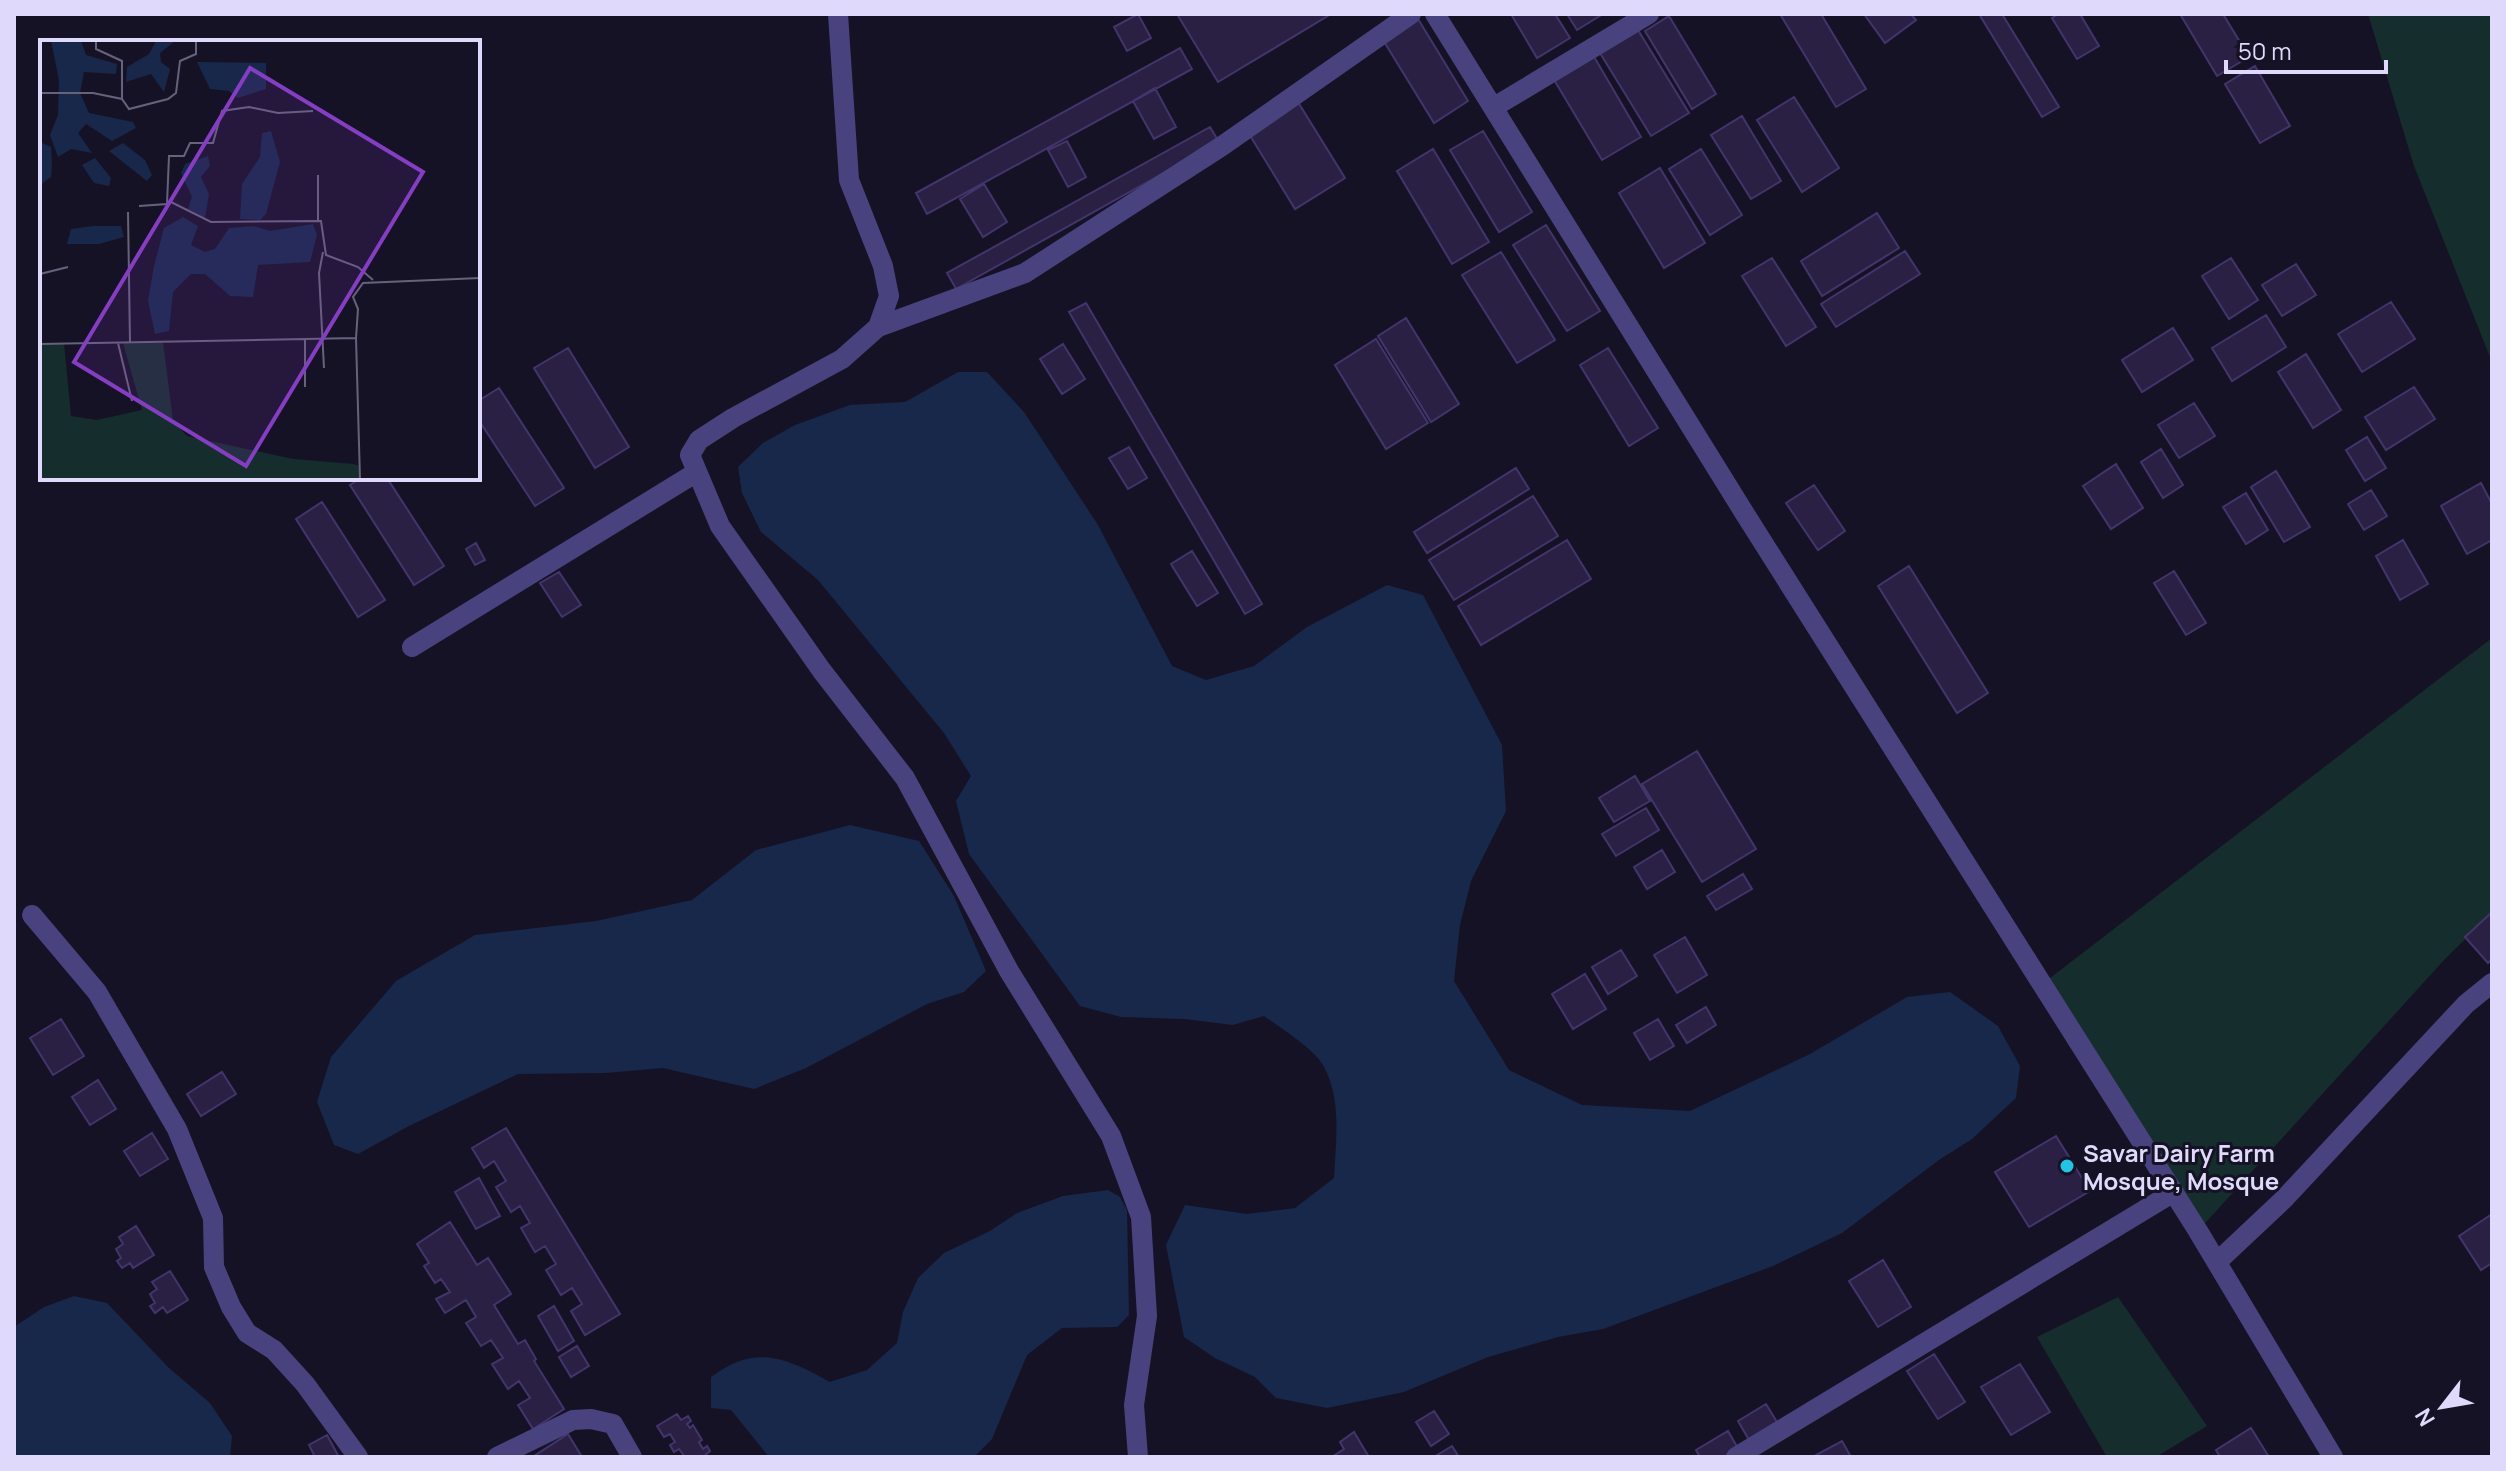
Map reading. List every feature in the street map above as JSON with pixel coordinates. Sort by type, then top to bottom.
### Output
[{"type":"street","points":[[838,14],[849,180],[883,266],[889,296],[878,327]]},
{"type":"street","points":[[1138,1457],[1134,1405],[1147,1316],[1141,1217],[1111,1136],[1009,971],[905,778],[822,671],[720,526],[690,455],[699,440],[842,359],[878,327],[1025,273],[1222,146],[1411,14]]},
{"type":"street","points":[[1435,14],[1753,527],[2174,1192],[2333,1457]]},
{"type":"street","points":[[1494,107],[1649,14]]},
{"type":"street","points":[[412,647],[697,472]]},
{"type":"street","points":[[32,915],[97,992],[177,1129],[213,1218],[214,1267],[239,1320],[247,1333],[274,1350],[305,1384],[358,1457]]},
{"type":"street","points":[[2217,1262],[2284,1199],[2466,1004],[2492,983]]},
{"type":"street","points":[[1736,1457],[2174,1192]]},
{"type":"street","points":[[497,1457],[573,1420],[591,1419],[613,1424],[632,1457]]},
{"type":"green space","points":[[2368,14],[2492,14],[2492,362],[2414,166]]},
{"type":"green space","points":[[2492,638],[2492,913],[2444,960],[2198,1231],[2041,985]]},
{"type":"green space","points":[[2118,1297],[2207,1426],[2156,1457],[2107,1457],[2037,1337]]},
{"type":"water","points":[[958,372],[987,372],[1024,412],[1098,525],[1172,666],[1206,680],[1254,666],[1307,627],[1387,585],[1423,595],[1502,745],[1506,811],[1471,881],[1460,925],[1454,981],[1509,1070],[1582,1105],[1690,1111],[1810,1054],[1907,997],[1950,992],[1998,1026],[2020,1066],[2016,1098],[1972,1139],[1842,1233],[1773,1266],[1603,1329],[1558,1337],[1488,1357],[1404,1392],[1327,1408],[1276,1398],[1255,1377],[1215,1358],[1184,1337],[1166,1245],[1185,1205],[1247,1214],[1295,1208],[1334,1178],[1335,1106],[1323,1065],[1304,1045],[1264,1016],[1233,1025],[1184,1019],[1121,1017],[1080,1006],[969,854],[956,801],[971,776],[944,733],[818,580],[761,532],[742,493],[738,467],[763,443],[795,425],[850,405],[905,402]]},
{"type":"water","points":[[850,825],[919,841],[954,896],[986,971],[964,992],[927,1004],[806,1068],[754,1089],[663,1068],[605,1073],[518,1074],[358,1154],[334,1145],[317,1102],[331,1057],[396,981],[475,935],[596,921],[692,900],[756,850]]},
{"type":"water","points":[[1108,1190],[1120,1197],[1127,1210],[1129,1315],[1117,1327],[1062,1328],[1027,1355],[992,1439],[974,1457],[769,1457],[731,1410],[711,1408],[711,1377],[743,1360],[757,1357],[785,1361],[830,1382],[867,1370],[897,1343],[903,1312],[918,1278],[944,1253],[990,1231],[1017,1213],[1063,1196]]},
{"type":"water","points":[[74,1296],[107,1303],[169,1368],[210,1403],[232,1436],[230,1457],[14,1457],[14,1327],[44,1307]]},
{"type":"building","points":[[1138,14],[1151,38],[1127,51],[1114,27]]},
{"type":"building","points":[[1177,14],[1331,14],[1218,82]]},
{"type":"building","points":[[1415,14],[1468,101],[1434,123],[1380,35]]},
{"type":"building","points":[[1511,14],[1555,14],[1570,38],[1537,58]]},
{"type":"building","points":[[1567,14],[1603,14],[1577,30]]},
{"type":"building","points":[[1780,14],[1821,14],[1866,89],[1836,107]]},
{"type":"building","points":[[1864,14],[1911,14],[1916,20],[1885,43]]},
{"type":"building","points":[[1979,14],[2002,14],[2059,107],[2042,117]]},
{"type":"building","points":[[2058,14],[2080,14],[2099,46],[2077,59],[2052,18]]},
{"type":"building","points":[[2180,14],[2223,14],[2249,57],[2217,76]]},
{"type":"building","points":[[1669,16],[1716,94],[1692,109],[1645,31]]},
{"type":"building","points":[[1638,30],[1689,113],[1651,136],[1600,53]]},
{"type":"building","points":[[1180,48],[1192,69],[927,214],[916,193]]},
{"type":"building","points":[[1593,55],[1641,137],[1602,160],[1553,78]]},
{"type":"building","points":[[2255,66],[2290,126],[2260,143],[2225,84]]},
{"type":"building","points":[[1155,88],[1176,127],[1154,139],[1133,101]]},
{"type":"building","points":[[1293,94],[1345,178],[1295,209],[1243,124]]},
{"type":"building","points":[[1794,97],[1839,168],[1802,192],[1757,120]]},
{"type":"building","points":[[1742,116],[1781,181],[1751,199],[1711,135]]},
{"type":"building","points":[[1210,127],[1219,142],[956,289],[947,273]]},
{"type":"building","points":[[1483,131],[1532,212],[1499,232],[1450,150]]},
{"type":"building","points":[[1067,141],[1086,177],[1068,187],[1048,150]]},
{"type":"building","points":[[1433,149],[1489,242],[1452,264],[1397,171]]},
{"type":"building","points":[[1701,149],[1742,215],[1710,235],[1669,169]]},
{"type":"building","points":[[1660,168],[1705,243],[1664,268],[1619,193]]},
{"type":"building","points":[[984,184],[1007,222],[983,237],[960,199]]},
{"type":"building","points":[[1877,213],[1899,248],[1822,296],[1801,261]]},
{"type":"building","points":[[1546,225],[1600,311],[1567,331],[1513,245]]},
{"type":"building","points":[[1905,251],[1920,274],[1836,327],[1821,304]]},
{"type":"building","points":[[1501,252],[1555,340],[1517,363],[1462,275]]},
{"type":"building","points":[[1772,258],[1816,327],[1786,346],[1742,276]]},
{"type":"building","points":[[2231,258],[2258,300],[2229,319],[2202,276]]},
{"type":"building","points":[[2296,264],[2316,295],[2282,316],[2262,285]]},
{"type":"building","points":[[2391,302],[2415,339],[2362,372],[2338,334]]},
{"type":"building","points":[[1086,303],[1262,604],[1245,614],[1069,312]]},
{"type":"building","points":[[2266,315],[2286,347],[2232,381],[2212,348]]},
{"type":"building","points":[[1406,318],[1459,404],[1431,422],[1378,336]]},
{"type":"building","points":[[2173,328],[2193,360],[2142,392],[2122,360]]},
{"type":"building","points":[[1376,339],[1428,423],[1386,449],[1335,365]]},
{"type":"building","points":[[1063,344],[1085,379],[1062,394],[1040,359]]},
{"type":"building","points":[[568,348],[629,447],[595,468],[534,368]]},
{"type":"building","points":[[1608,348],[1658,428],[1629,446],[1580,365]]},
{"type":"building","points":[[2306,354],[2341,410],[2313,428],[2278,372]]},
{"type":"building","points":[[2414,387],[2435,419],[2386,450],[2365,417]]},
{"type":"building","points":[[499,388],[564,488],[535,506],[480,422],[480,400]]},
{"type":"building","points":[[2194,403],[2215,436],[2179,458],[2158,425]]},
{"type":"building","points":[[2367,437],[2386,468],[2365,481],[2346,450]]},
{"type":"building","points":[[1129,447],[1147,478],[1128,489],[1109,458]]},
{"type":"building","points":[[2161,449],[2183,485],[2163,498],[2141,462]]},
{"type":"building","points":[[2116,464],[2143,508],[2111,529],[2083,486]]},
{"type":"building","points":[[1516,468],[1529,489],[1427,553],[1414,532]]},
{"type":"building","points":[[2276,471],[2310,527],[2284,542],[2251,487]]},
{"type":"building","points":[[358,480],[388,480],[444,566],[414,585],[350,485]]},
{"type":"building","points":[[2481,483],[2492,504],[2492,540],[2467,554],[2441,506]]},
{"type":"building","points":[[1814,485],[1845,531],[1818,550],[1786,503]]},
{"type":"building","points":[[2371,490],[2387,516],[2364,530],[2348,504]]},
{"type":"building","points":[[2246,493],[2268,530],[2246,544],[2223,507]]},
{"type":"building","points":[[1533,496],[1558,536],[1454,600],[1429,560]]},
{"type":"building","points":[[322,502],[385,600],[358,617],[296,519]]},
{"type":"building","points":[[1567,540],[1591,579],[1481,645],[1458,606]]},
{"type":"building","points":[[2403,540],[2428,584],[2400,600],[2376,556]]},
{"type":"building","points":[[476,543],[485,560],[475,565],[466,549]]},
{"type":"building","points":[[1192,551],[1218,593],[1197,606],[1171,564]]},
{"type":"building","points":[[1909,566],[1988,693],[1957,713],[1878,586]]},
{"type":"building","points":[[2174,571],[2206,623],[2186,635],[2154,583]]},
{"type":"building","points":[[559,572],[581,605],[562,617],[540,583]]},
{"type":"building","points":[[1697,751],[1756,849],[1702,882],[1642,784]]},
{"type":"building","points":[[1635,776],[1650,801],[1614,822],[1599,798]]},
{"type":"building","points":[[1646,808],[1659,830],[1616,856],[1602,834]]},
{"type":"building","points":[[1662,850],[1675,872],[1647,889],[1634,867]]},
{"type":"building","points":[[1743,874],[1752,889],[1716,910],[1707,896]]},
{"type":"building","points":[[2492,912],[2492,959],[2488,963],[2465,937]]},
{"type":"building","points":[[1685,937],[1707,975],[1677,993],[1654,955]]},
{"type":"building","points":[[1621,950],[1637,976],[1608,994],[1592,967]]},
{"type":"building","points":[[1585,974],[1606,1009],[1573,1029],[1552,994]]},
{"type":"building","points":[[1706,1007],[1716,1025],[1687,1043],[1676,1025]]},
{"type":"building","points":[[61,1019],[84,1056],[53,1075],[30,1038]]},
{"type":"building","points":[[1658,1019],[1674,1046],[1650,1060],[1634,1033]]},
{"type":"building","points":[[222,1072],[236,1094],[201,1116],[187,1094]]},
{"type":"building","points":[[98,1080],[116,1109],[90,1125],[72,1097]]},
{"type":"building","points":[[506,1128],[620,1314],[585,1335],[571,1311],[582,1304],[572,1288],[561,1295],[546,1270],[556,1264],[545,1246],[535,1252],[521,1228],[530,1223],[520,1206],[511,1212],[496,1187],[506,1181],[494,1161],[484,1168],[472,1148]]},
{"type":"building","points":[[152,1133],[168,1159],[140,1176],[124,1151]]},
{"type":"building","points":[[2056,1136],[2090,1191],[2029,1227],[1995,1172]]},
{"type":"building","points":[[479,1178],[500,1216],[476,1229],[455,1192]]},
{"type":"building","points":[[2492,1214],[2492,1263],[2481,1270],[2459,1236]]},
{"type":"building","points":[[450,1222],[477,1265],[488,1258],[511,1294],[494,1305],[518,1344],[525,1340],[536,1359],[534,1361],[564,1409],[533,1429],[518,1405],[530,1398],[519,1381],[508,1389],[492,1364],[503,1358],[491,1340],[481,1346],[466,1323],[476,1317],[466,1300],[445,1313],[436,1299],[450,1292],[441,1279],[435,1283],[424,1266],[429,1263],[417,1244]]},
{"type":"building","points":[[136,1226],[154,1255],[133,1268],[130,1263],[122,1268],[117,1261],[121,1258],[116,1249],[123,1244],[119,1237]]},
{"type":"building","points":[[1883,1260],[1911,1307],[1878,1327],[1849,1281]]},
{"type":"building","points":[[170,1271],[188,1300],[167,1313],[163,1307],[155,1313],[150,1306],[155,1303],[150,1294],[157,1289],[152,1282]]},
{"type":"building","points":[[554,1306],[574,1341],[558,1351],[538,1316]]},
{"type":"building","points":[[577,1346],[589,1366],[571,1377],[559,1357]]},
{"type":"building","points":[[1934,1354],[1965,1402],[1938,1419],[1907,1371]]},
{"type":"building","points":[[2020,1364],[2050,1412],[2011,1435],[1981,1387]]},
{"type":"building","points":[[1766,1404],[1785,1435],[1756,1452],[1738,1421]]},
{"type":"building","points":[[1434,1411],[1449,1434],[1431,1446],[1416,1422]]},
{"type":"building","points":[[677,1414],[681,1420],[688,1416],[691,1421],[687,1424],[690,1428],[693,1425],[702,1440],[699,1442],[703,1449],[707,1446],[710,1451],[703,1457],[685,1457],[679,1449],[674,1452],[670,1445],[675,1442],[670,1434],[664,1437],[657,1426]]},
{"type":"building","points":[[2251,1428],[2269,1457],[2220,1457],[2216,1450]]},
{"type":"building","points":[[1728,1431],[1743,1457],[1700,1457],[1696,1450]]},
{"type":"building","points":[[1354,1432],[1369,1457],[1332,1457],[1344,1449],[1340,1442]]},
{"type":"building","points":[[568,1434],[582,1457],[534,1457],[534,1456]]},
{"type":"building","points":[[327,1435],[339,1457],[315,1457],[309,1445]]},
{"type":"building","points":[[1842,1441],[1851,1457],[1814,1457],[1814,1456]]},
{"type":"building","points":[[1452,1446],[1459,1457],[1434,1457]]},
{"type":"place","name":"Savar Dairy Farm Mosque, Mosque","points":[[2067,1166]]}]
